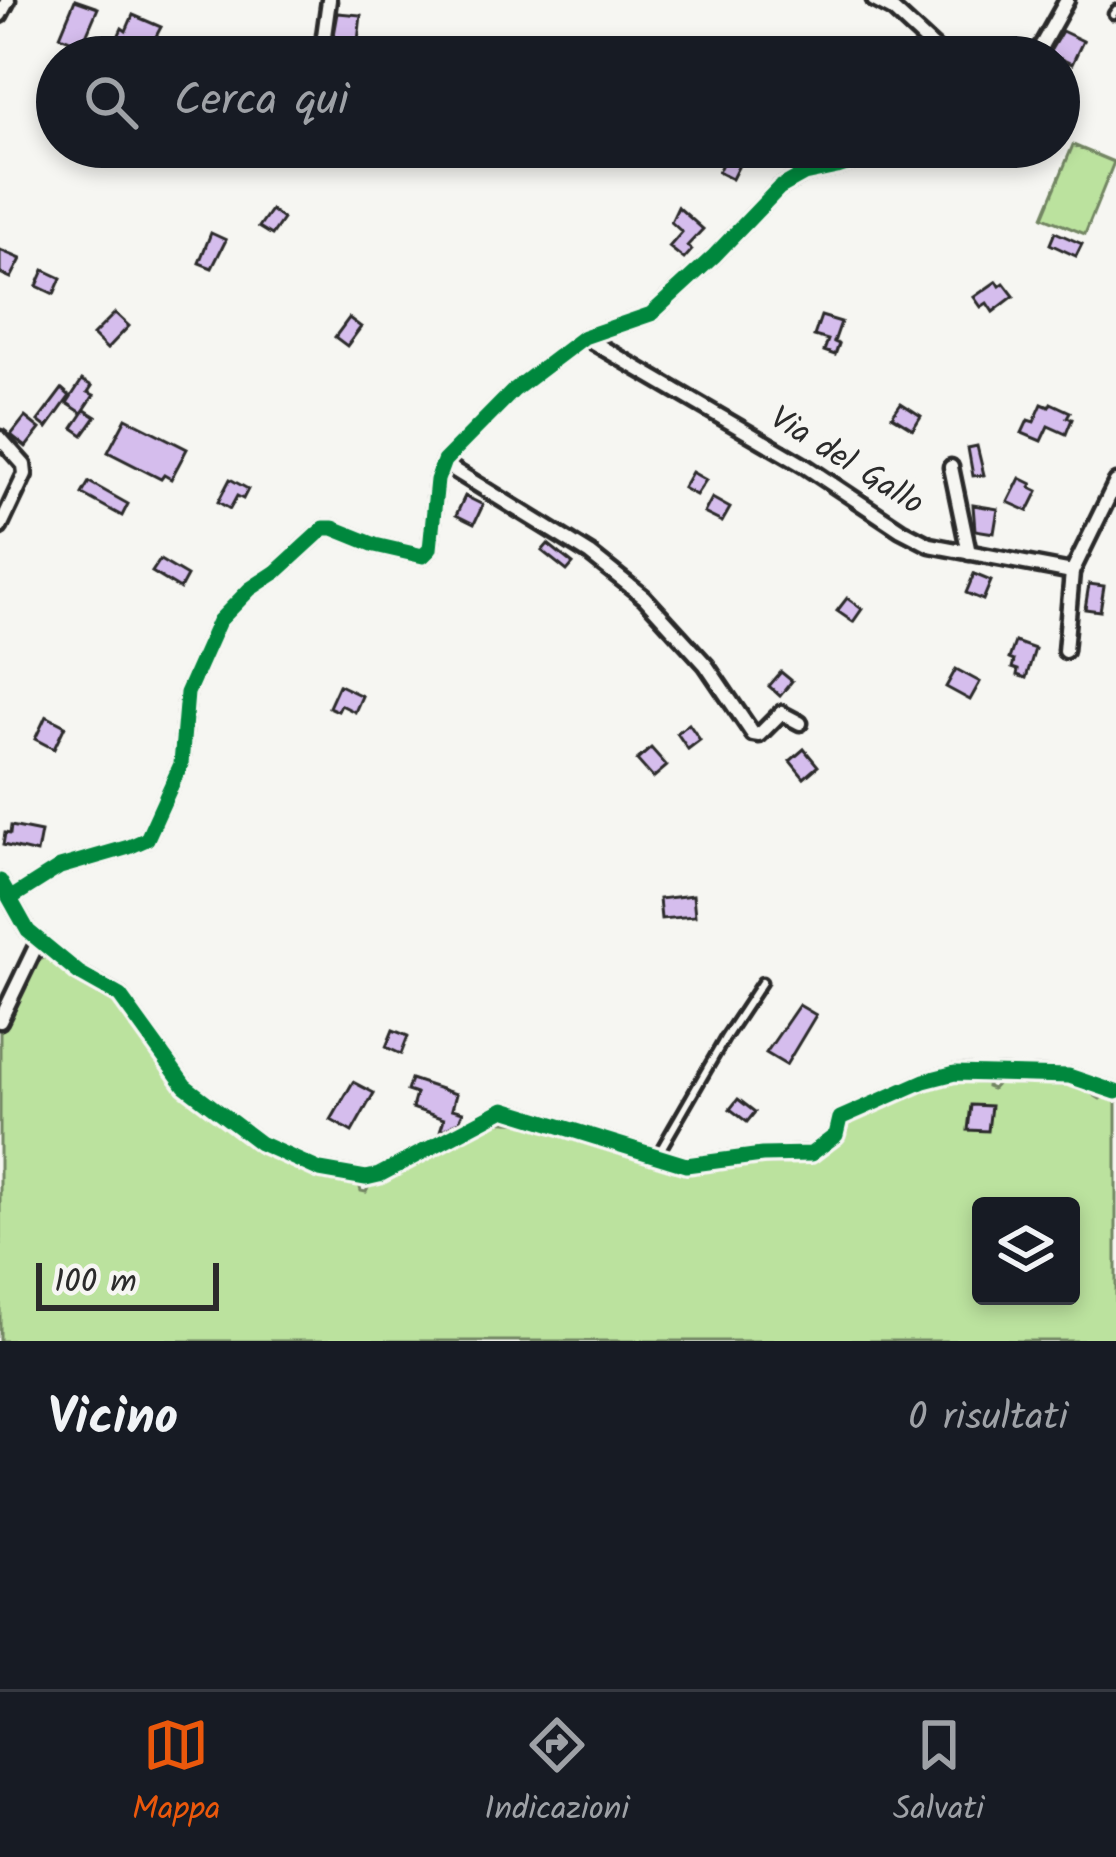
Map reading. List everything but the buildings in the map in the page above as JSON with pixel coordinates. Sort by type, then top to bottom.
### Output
[{"type":"street","points":[[0,15],[8,0]]},
{"type":"street","points":[[324,36],[329,0]]},
{"type":"street","points":[[874,0],[921,36]]},
{"type":"street","points":[[1047,36],[1067,0]]},
{"type":"street","points":[[11,898],[60,866],[147,838],[181,764],[187,694],[219,621],[250,589],[324,528],[423,556],[430,549],[436,480],[444,461],[514,390],[584,337],[651,314],[779,188],[804,174],[832,168]]},
{"type":"street","name":"Via del Gallo","points":[[584,337],[930,544],[1072,572]]},
{"type":"street","points":[[0,438],[25,465],[0,527]]},
{"type":"street","points":[[444,461],[611,568],[644,597],[706,665],[753,734],[759,735],[781,713],[800,724]]},
{"type":"street","points":[[951,467],[969,553]]},
{"type":"street","points":[[1065,652],[1072,572],[1114,491]]},
{"type":"street","points":[[0,881],[28,932],[79,973],[120,996],[185,1086],[260,1143],[320,1170],[366,1178],[379,1175],[504,1109],[686,1165],[811,1154],[836,1135],[840,1118],[852,1111],[955,1072],[1069,1076],[1116,1092]]},
{"type":"street","points":[[0,1022],[39,940]]},
{"type":"lane","points":[[657,1156],[762,982]]},
{"type":"green space","points":[[1080,148],[1114,162],[1085,234],[1043,217],[1063,168],[1080,168]]},
{"type":"green space","points":[[54,957],[124,1007],[167,1064],[256,1147],[320,1176],[358,1181],[366,1192],[371,1182],[491,1121],[537,1124],[685,1169],[772,1158],[811,1160],[839,1140],[846,1120],[933,1083],[988,1078],[987,1087],[992,1089],[1000,1080],[1068,1080],[1093,1089],[1092,1094],[1100,1099],[1106,1094],[1116,1098],[1116,1341],[0,1341],[0,1031],[32,963]]},
{"type":"cycle path","points":[[11,898],[60,867],[147,839],[181,764],[187,693],[219,621],[250,589],[324,528],[423,556],[430,549],[437,480],[444,461],[514,390],[584,337],[651,314],[779,188],[804,174],[832,168]]},
{"type":"cycle path","points":[[0,881],[28,931],[79,973],[120,996],[185,1086],[260,1143],[320,1170],[366,1178],[379,1175],[504,1109],[686,1165],[811,1154],[836,1135],[840,1118],[924,1081],[955,1073],[1069,1076],[1116,1092]]}]
